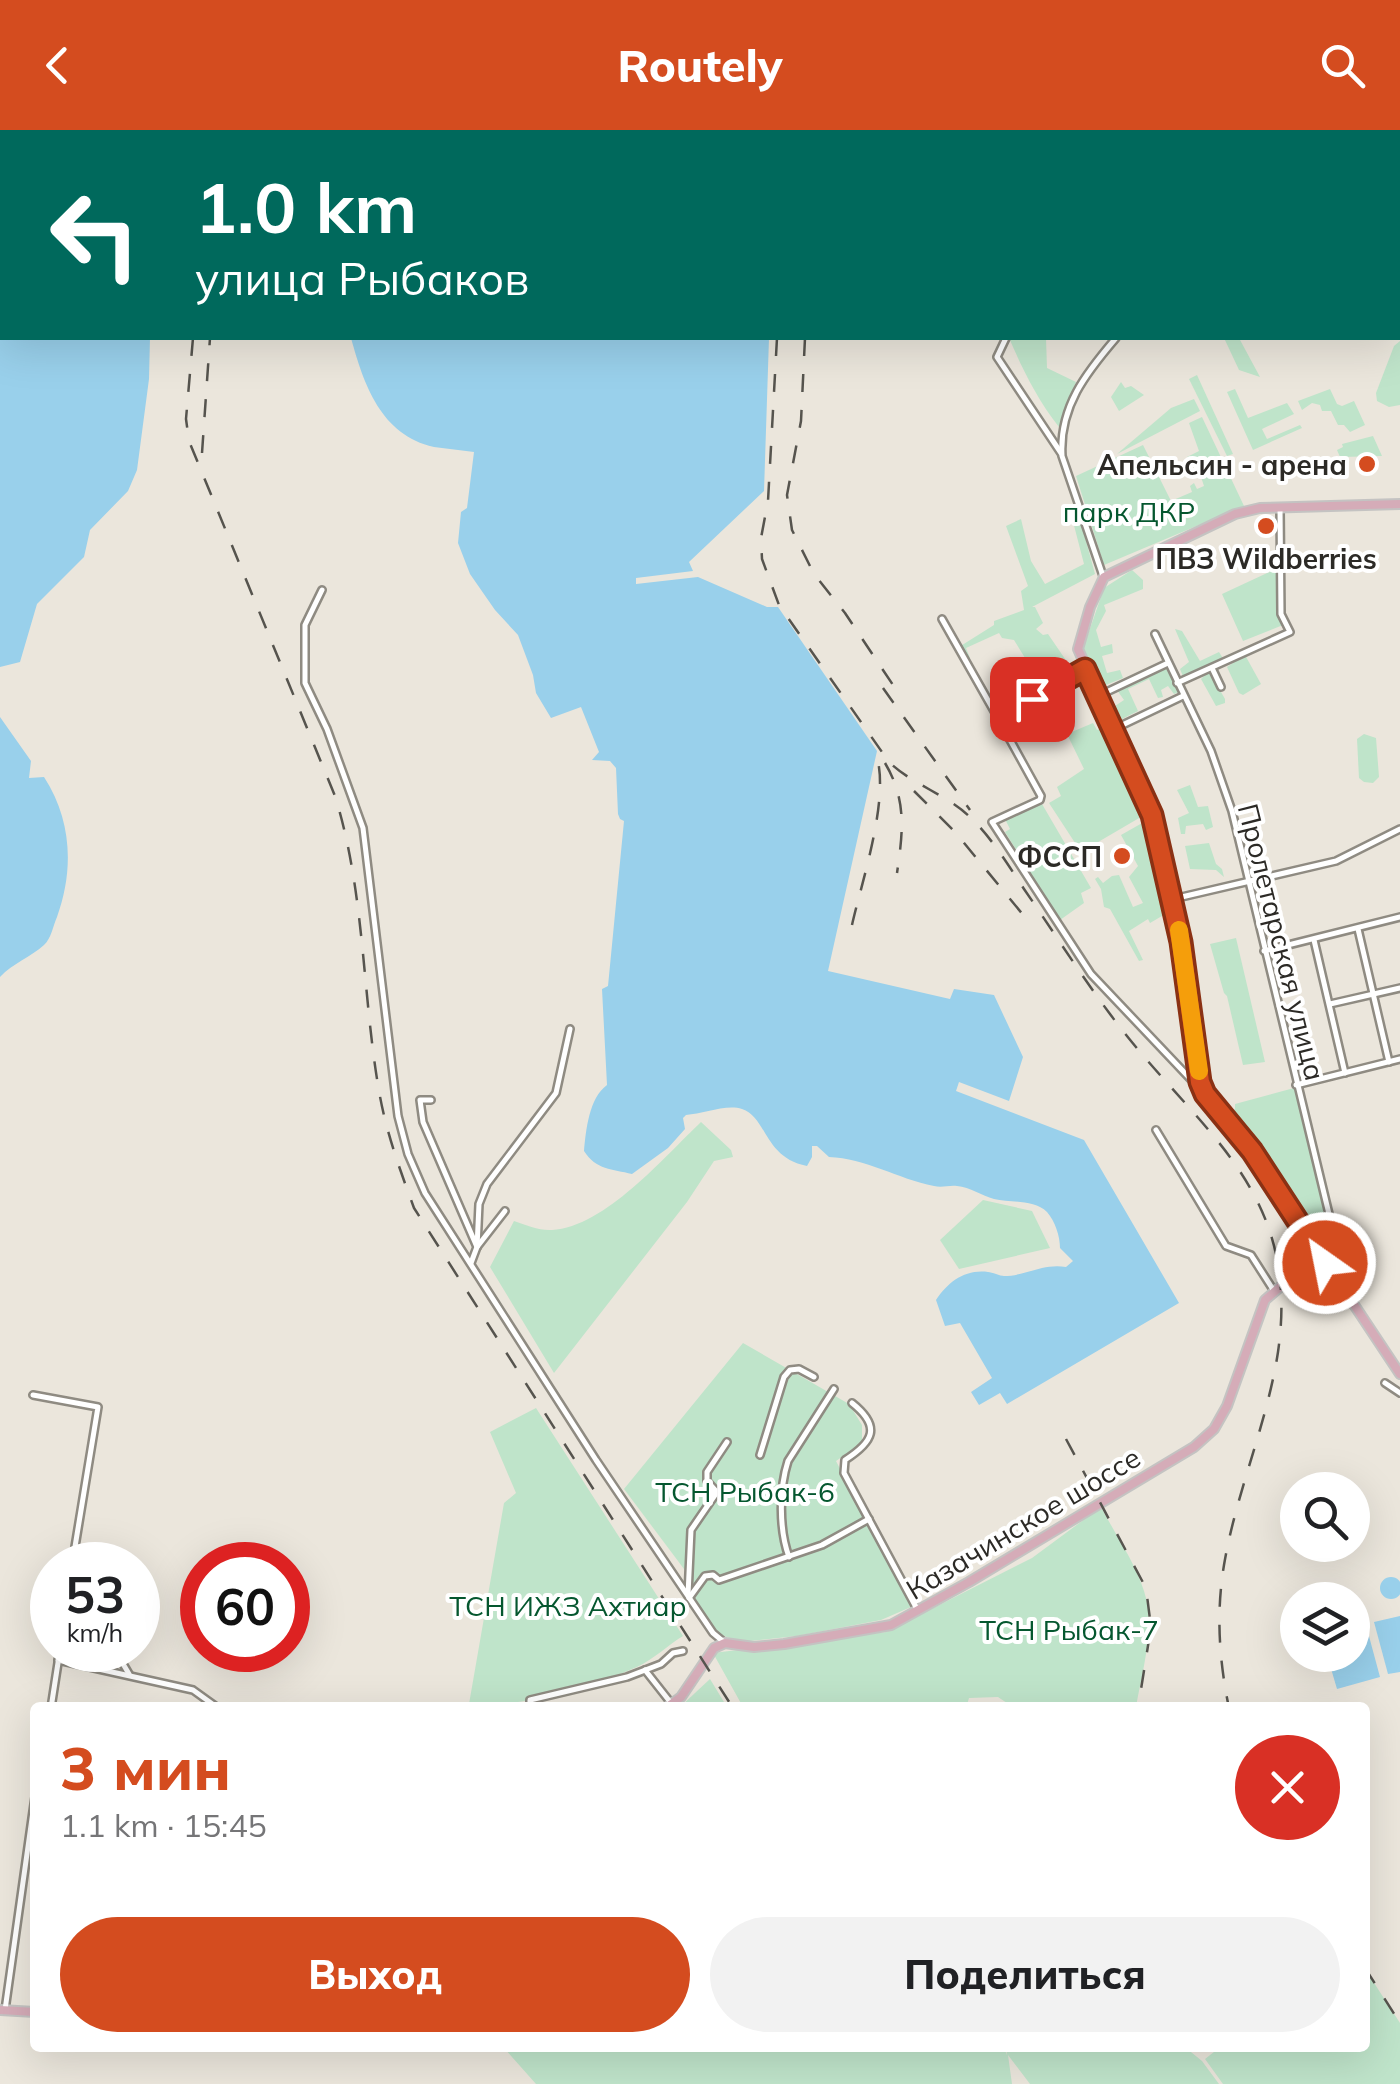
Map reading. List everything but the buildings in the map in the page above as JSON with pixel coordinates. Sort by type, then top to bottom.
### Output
[{"type":"main road","points":[[1399,504],[1260,508],[1235,514],[1104,577],[1078,644],[1079,656],[1152,815],[1173,899],[1205,1094],[1252,1151],[1400,1374]]},
{"type":"main road","points":[[1274,1292],[1324,1261]]},
{"type":"main road","name":"Казачинское шоссе","points":[[725,1643],[754,1647],[891,1625],[1162,1466],[1214,1430],[1227,1406],[1260,1311],[1274,1292]]},
{"type":"main road","points":[[673,1702],[689,1686],[708,1654],[725,1643]]},
{"type":"main road","points":[[2,2010],[30,2012]]},
{"type":"street","points":[[1005,340],[997,357],[1062,456],[1104,577]]},
{"type":"street","points":[[1062,456],[1067,411],[1077,388],[1114,340]]},
{"type":"street","points":[[1177,683],[1290,632],[1281,614],[1280,508]]},
{"type":"street","points":[[322,590],[305,625],[304,683],[327,729],[363,828],[398,1116],[408,1154],[425,1193],[596,1460],[688,1598],[725,1643]]},
{"type":"street","points":[[942,619],[1041,796],[1040,800],[992,822],[1091,974],[1205,1094]]},
{"type":"street","name":"Пролетарская улица","points":[[1156,634],[1211,751],[1229,804],[1336,1243],[1337,1255],[1324,1261]]},
{"type":"street","points":[[1098,696],[1168,663]]},
{"type":"street","points":[[1212,668],[1221,687]]},
{"type":"street","points":[[998,718],[1085,669]]},
{"type":"street","points":[[1114,729],[1184,696]]},
{"type":"street","points":[[1173,899],[1336,861],[1400,829]]},
{"type":"street","points":[[1264,951],[1400,917]]},
{"type":"street","points":[[1358,928],[1390,1062]]},
{"type":"street","points":[[1313,938],[1345,1073]]},
{"type":"street","points":[[1329,1004],[1400,988]]},
{"type":"street","points":[[477,1247],[479,1204],[487,1184],[556,1092],[570,1028]]},
{"type":"street","points":[[1295,1085],[1400,1060]]},
{"type":"street","points":[[431,1100],[420,1100],[423,1122],[477,1247]]},
{"type":"street","points":[[1156,1130],[1226,1246],[1250,1255],[1274,1292]]},
{"type":"street","points":[[471,1263],[477,1247],[505,1211]]},
{"type":"street","points":[[760,1455],[784,1377],[790,1370],[799,1369],[814,1378]]},
{"type":"street","points":[[1386,1382],[1400,1392]]},
{"type":"street","points":[[790,1557],[782,1538],[784,1475],[788,1461],[834,1389]]},
{"type":"street","points":[[33,1395],[98,1407],[76,1542]]},
{"type":"street","points":[[852,1403],[870,1422],[871,1437],[866,1446],[842,1465],[918,1612]]},
{"type":"street","points":[[688,1598],[691,1530],[716,1495],[707,1481],[707,1472],[727,1442]]},
{"type":"street","points":[[688,1598],[705,1576],[713,1575],[719,1580],[790,1557],[822,1545],[869,1519]]},
{"type":"street","points":[[538,1702],[645,1670],[683,1651]]},
{"type":"street","points":[[645,1670],[666,1702]]},
{"type":"street","points":[[52,1702],[56,1672]]},
{"type":"street","points":[[113,1672],[193,1690],[210,1702]]},
{"type":"street","points":[[128,1672],[131,1676]]},
{"type":"street","points":[[2,2010],[30,1829]]},
{"type":"green space","points":[[1010,340],[1046,340],[1047,368],[1076,382],[1059,427],[1044,406]]},
{"type":"green space","points":[[1225,340],[1240,340],[1260,377],[1239,370]]},
{"type":"green space","points":[[1400,341],[1400,405],[1389,407],[1377,401],[1376,393],[1394,346]]},
{"type":"green space","points":[[1197,375],[1233,454],[1227,456],[1189,379]]},
{"type":"green space","points":[[1121,382],[1125,388],[1131,386],[1144,395],[1119,411],[1111,397]]},
{"type":"green space","points":[[1235,389],[1248,418],[1287,403],[1294,414],[1262,429],[1267,439],[1300,425],[1302,428],[1253,450],[1227,392]]},
{"type":"green space","points":[[1330,389],[1337,404],[1354,401],[1365,425],[1350,432],[1344,425],[1338,425],[1331,411],[1322,411],[1320,405],[1312,403],[1302,410],[1298,401]]},
{"type":"green space","points":[[1194,399],[1200,411],[1117,454],[1171,408]]},
{"type":"green space","name":"парк ДКР","points":[[1202,417],[1244,506],[1104,565],[1076,476],[1143,445],[1171,501],[1192,492],[1190,486],[1204,486],[1201,477],[1211,474],[1202,463],[1193,466],[1187,457],[1199,451],[1189,423]]},
{"type":"green space","points":[[1373,436],[1382,456],[1340,457],[1337,450],[1342,444]]},
{"type":"green space","points":[[1077,508],[1095,574],[1032,607],[1043,623],[1036,629],[1048,634],[1074,672],[1008,706],[1002,692],[1036,676],[1014,640],[1002,638],[999,633],[966,648],[970,658],[967,660],[959,647],[994,625],[994,621],[1024,610],[1021,591],[1028,586],[1006,526],[1021,519],[1031,561],[1045,584],[1084,564],[1070,510]]},
{"type":"green space","points":[[1276,569],[1277,611],[1283,625],[1243,641],[1222,594]]},
{"type":"green space","points":[[1132,570],[1143,580],[1143,589],[1104,605],[1106,611],[1096,630],[1101,647],[1112,644],[1113,653],[1102,656],[1107,673],[1120,670],[1123,678],[1101,687],[1084,656],[1084,646],[1104,588]]},
{"type":"green space","points":[[1175,629],[1182,631],[1200,661],[1219,652],[1224,660],[1184,679],[1180,669],[1189,662]]},
{"type":"green space","points":[[1245,655],[1261,684],[1243,695],[1227,667]]},
{"type":"green space","points":[[1166,668],[1179,692],[1174,694],[1168,686],[1161,690],[1163,697],[1158,698],[1149,679],[1128,689],[1138,711],[1120,720],[1115,706],[1124,700],[1117,690]]},
{"type":"green space","points":[[1209,671],[1225,703],[1216,706],[1201,679]]},
{"type":"green space","points":[[1093,723],[1097,730],[1106,726],[1146,814],[1081,852],[1049,803],[1061,796],[1057,787],[1084,769],[1067,734]]},
{"type":"green space","points":[[1364,734],[1376,738],[1379,777],[1373,783],[1359,778],[1357,739]]},
{"type":"green space","points":[[1190,785],[1198,807],[1208,806],[1213,827],[1206,830],[1203,824],[1186,826],[1185,834],[1181,834],[1178,818],[1189,813],[1177,790]]},
{"type":"green space","points":[[1042,804],[1091,888],[1081,893],[1084,903],[1060,920],[1005,832],[1010,829],[1005,819]]},
{"type":"green space","points":[[1148,823],[1171,918],[1162,916],[1150,923],[1148,919],[1129,931],[1143,960],[1139,961],[1110,909],[1104,907],[1095,879],[1098,877],[1103,883],[1119,875],[1133,907],[1143,903],[1129,877],[1138,866],[1121,835]]},
{"type":"green space","points":[[1209,843],[1224,877],[1216,870],[1190,869],[1185,846]]},
{"type":"green space","points":[[1236,938],[1265,1062],[1243,1065],[1210,944]]},
{"type":"green space","points":[[1294,1088],[1333,1241],[1330,1253],[1281,1190],[1246,1129],[1229,1112],[1235,1104]]},
{"type":"green space","points":[[701,1122],[731,1150],[733,1157],[714,1161],[687,1202],[554,1373],[490,1267],[514,1221],[552,1230],[592,1217],[652,1171]]},
{"type":"green space","points":[[983,1200],[1032,1211],[1050,1248],[959,1269],[940,1240]]},
{"type":"green space","name":"ТСН Рыбак-6","points":[[743,1343],[849,1404],[862,1425],[862,1443],[836,1461],[911,1607],[881,1620],[740,1642],[716,1633],[694,1602],[690,1577],[624,1489]]},
{"type":"green space","name":"ТСН ИЖЗ Ахтиар","points":[[536,1408],[683,1636],[637,1667],[577,1689],[517,1702],[469,1702],[504,1503],[516,1493],[490,1432]]},
{"type":"green space","name":"ТСН Рыбак-7","points":[[1101,1507],[1135,1569],[1147,1605],[1147,1649],[1137,1702],[1006,1702],[998,1697],[969,1698],[968,1702],[740,1702],[713,1653],[886,1632],[1032,1558]]},
{"type":"green space","points":[[710,1679],[724,1702],[685,1702]]},
{"type":"green space","points":[[1370,1977],[1400,2023],[1400,2084],[1223,2084],[1205,2059],[1214,2052],[1370,2052]]},
{"type":"green space","points":[[508,2052],[1191,2052],[1219,2084],[1030,2084],[1008,2055],[1012,2084],[536,2084]]},
{"type":"water","points":[[0,340],[150,340],[137,470],[128,491],[90,530],[84,557],[37,604],[20,662],[0,667]]},
{"type":"water","points":[[352,340],[769,340],[764,491],[689,562],[693,571],[636,578],[636,584],[698,577],[767,607],[778,607],[877,751],[828,971],[950,999],[954,989],[994,995],[1023,1057],[1009,1101],[959,1082],[956,1091],[1084,1140],[1179,1303],[1007,1404],[1000,1393],[979,1405],[971,1392],[992,1378],[960,1323],[945,1326],[936,1300],[952,1282],[972,1273],[1012,1275],[1066,1267],[1073,1261],[1060,1248],[1055,1224],[1042,1208],[994,1199],[962,1187],[921,1183],[856,1161],[829,1157],[817,1146],[812,1146],[807,1166],[793,1162],[774,1147],[750,1113],[736,1108],[686,1115],[685,1129],[668,1148],[632,1174],[605,1168],[589,1157],[584,1151],[590,1115],[596,1098],[607,1085],[602,989],[608,986],[624,821],[618,814],[616,768],[610,761],[592,760],[599,752],[581,707],[551,718],[536,693],[518,635],[470,574],[458,543],[474,452],[434,447],[400,432],[378,406]]},
{"type":"water","points":[[0,717],[31,761],[29,778],[44,777],[53,793],[65,828],[68,863],[62,899],[48,939],[0,977]]},
{"type":"water","points":[[1383,1580],[1399,1580],[1399,1596],[1383,1596]]},
{"type":"water","points":[[1400,1616],[1400,1672],[1388,1674],[1374,1622]]},
{"type":"water","points":[[1370,1640],[1380,1677],[1337,1689],[1332,1672],[1370,1672]]},
{"type":"railway","points":[[193,340],[186,419],[189,441],[335,796],[358,906],[379,1091],[389,1136],[414,1208],[729,1702]]},
{"type":"railway","points":[[202,453],[210,340]]},
{"type":"railway","points":[[777,340],[768,501],[761,538],[762,559],[779,605],[889,762],[961,809],[993,843],[1110,1014],[1235,1164],[1258,1202],[1274,1245],[1281,1294],[1278,1352],[1267,1406],[1229,1538],[1220,1601],[1228,1702]]},
{"type":"railway","points":[[805,340],[801,421],[787,495],[792,530],[814,574],[899,694]]},
{"type":"railway","points":[[883,688],[970,810]]},
{"type":"railway","points":[[852,925],[878,811],[879,766],[874,749]]},
{"type":"railway","points":[[885,763],[897,790],[902,816],[897,873]]},
{"type":"railway","points":[[914,791],[955,832],[1029,922]]},
{"type":"railway","points":[[1066,1439],[1146,1588],[1151,1627],[1139,1702]]},
{"type":"railway","points":[[1370,1976],[1400,2023]]},
{"type":"slow traffic","points":[[1179,930],[1199,1071]]},
{"type":"place","name":"Апельсин - арена","points":[[1367,464]]},
{"type":"place","name":"ПВЗ Wildberries","points":[[1266,526]]},
{"type":"place","name":"ФССП","points":[[1122,856]]},
{"type":"route","points":[[1032,699],[1085,669],[1152,815],[1181,942],[1200,1082],[1205,1094],[1252,1151],[1325,1263]]}]
